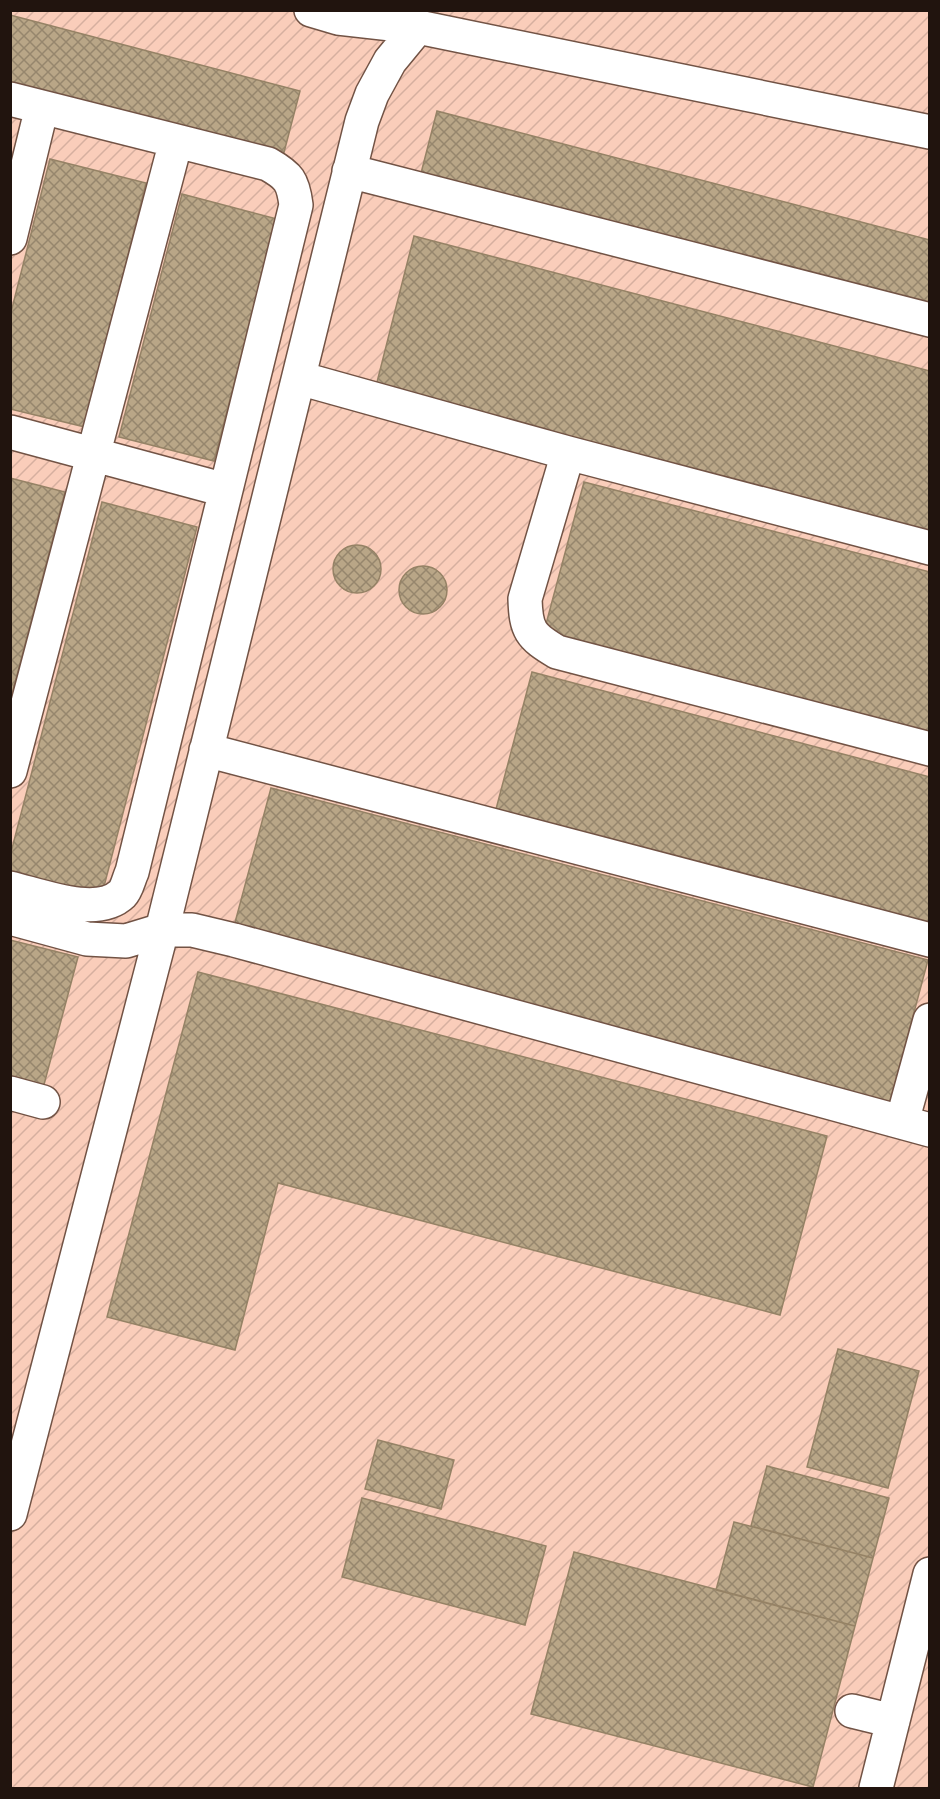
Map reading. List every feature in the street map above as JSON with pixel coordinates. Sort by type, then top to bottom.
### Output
[{"type":"lane","points":[[330,13],[418,27],[930,132]]},
{"type":"lane","points":[[10,1514],[162,930],[362,122],[372,94],[390,61],[418,27]]},
{"type":"lane","points":[[10,99],[268,164],[284,172],[294,185],[296,205],[132,872],[123,893],[101,905],[75,905],[10,888]]},
{"type":"lane","points":[[10,238],[42,107]]},
{"type":"lane","points":[[10,771],[176,141]]},
{"type":"lane","points":[[349,171],[930,320]]},
{"type":"lane","points":[[299,378],[568,453],[930,548]]},
{"type":"lane","points":[[10,432],[225,490]]},
{"type":"lane","points":[[568,453],[525,599],[526,620],[537,640],[557,652],[930,749]]},
{"type":"lane","points":[[206,750],[930,940]]},
{"type":"lane","points":[[10,918],[87,939],[126,941],[162,930],[192,930],[916,1126],[930,1020]]},
{"type":"lane","points":[[10,1094],[42,1102]]},
{"type":"lane","points":[[876,1788],[930,1575]]},
{"type":"lane","points":[[852,1712],[892,1721]]},
{"type":"shaded area","points":[[11,11],[929,11],[929,1788],[11,1788]]},
{"type":"building","points":[[10,15],[300,91],[282,160],[10,89]]},
{"type":"building","points":[[437,111],[930,240],[930,310],[420,177]]},
{"type":"building","points":[[50,159],[146,183],[85,427],[10,409],[10,316]]},
{"type":"building","points":[[182,194],[277,219],[214,461],[119,437]]},
{"type":"building","points":[[414,236],[930,371],[930,535],[375,390]]},
{"type":"building","points":[[10,478],[65,492],[10,702]]},
{"type":"building","points":[[584,482],[930,572],[930,742],[542,639]]},
{"type":"building","points":[[102,502],[197,527],[101,898],[10,875],[10,856]]},
{"type":"building","points":[[357,545],[374,552],[381,569],[374,586],[357,593],[340,586],[333,569],[340,552]]},
{"type":"building","points":[[423,566],[440,573],[447,590],[440,607],[423,614],[406,607],[399,590],[406,573]]},
{"type":"building","points":[[532,672],[930,777],[930,928],[495,813]]},
{"type":"building","points":[[271,788],[928,960],[890,1102],[233,930]]},
{"type":"building","points":[[10,940],[78,957],[42,1092],[10,1084]]},
{"type":"building","points":[[198,972],[827,1136],[780,1315],[278,1183],[235,1350],[107,1317]]},
{"type":"building","points":[[838,1349],[919,1371],[888,1488],[807,1467]]},
{"type":"building","points":[[378,1440],[454,1460],[441,1509],[365,1489]]},
{"type":"building","points":[[767,1466],[889,1498],[873,1558],[751,1526]]},
{"type":"building","points":[[362,1498],[546,1546],[525,1625],[342,1577]]},
{"type":"building","points":[[734,1522],[873,1558],[855,1626],[716,1590]]},
{"type":"building","points":[[574,1552],[855,1626],[813,1787],[531,1714]]}]
